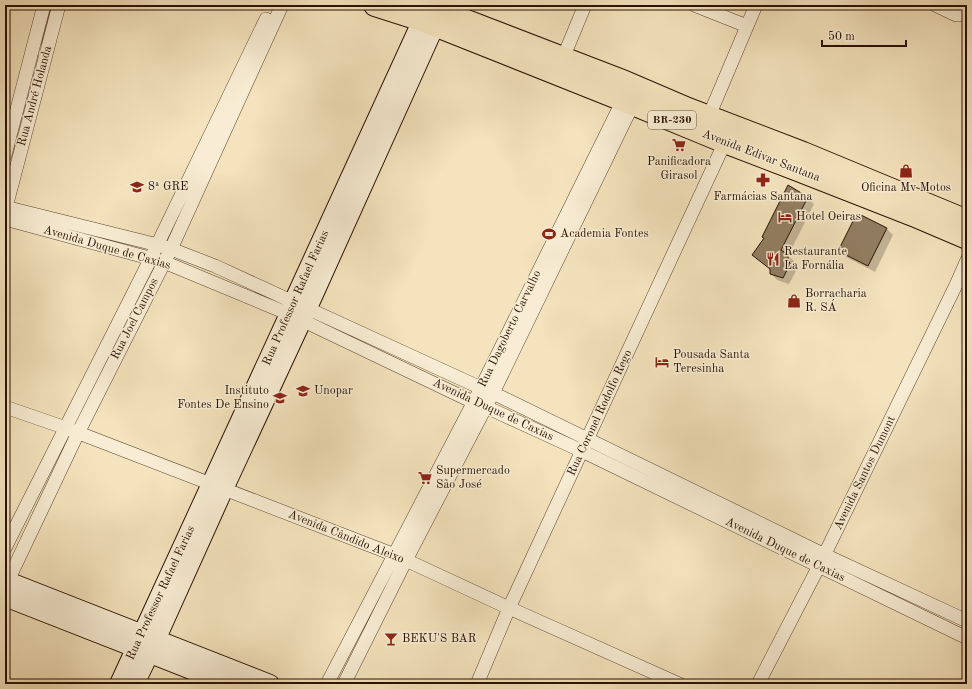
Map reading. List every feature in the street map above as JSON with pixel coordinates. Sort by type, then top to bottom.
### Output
[{"type":"highway","name":"Avenida Edivar Santana","points":[[375,5],[427,17],[563,58],[625,82],[709,116],[800,162],[913,215],[967,238]]},
{"type":"highway","name":"Avenida Edivar Santana","points":[[427,17],[725,142],[800,162],[967,221]]},
{"type":"main road","name":"Rua Professor Rafael Farias","points":[[135,684],[146,644],[298,311],[427,17]]},
{"type":"main road","points":[[6,586],[146,644],[227,684]]},
{"type":"main road","name":"Rua Professor Rafael Farias","points":[[119,684],[146,644]]},
{"type":"main road","points":[[146,644],[270,684]]},
{"type":"street","name":"Rua André Holanda","points":[[5,155],[44,5]]},
{"type":"street","name":"Rua André Holanda","points":[[5,211],[59,5]]},
{"type":"street","name":"Rua Joel Campos","points":[[6,586],[158,260],[158,245],[273,5]]},
{"type":"street","name":"Rua Joel Campos","points":[[5,548],[66,428],[158,260],[171,249],[282,5]]},
{"type":"street","points":[[563,58],[585,5]]},
{"type":"street","points":[[694,5],[747,26]]},
{"type":"street","points":[[709,116],[756,5]]},
{"type":"street","points":[[935,5],[956,15],[962,15],[967,11]]},
{"type":"street","name":"Rua Dagoberto Carvalho","points":[[327,684],[486,407],[487,390],[628,102]]},
{"type":"street","name":"Rua Coronel Rodolfo Rego","points":[[478,684],[509,608],[725,142]]},
{"type":"street","name":"Avenida Duque de Caxias","points":[[5,211],[158,245],[215,266],[473,402],[582,451],[967,638]]},
{"type":"street","name":"Avenida Duque de Caxias","points":[[5,211],[158,260],[298,311],[487,390],[825,554],[967,621]]},
{"type":"street","name":"Avenida Santos Dumont","points":[[758,684],[825,554],[956,286],[967,260]]},
{"type":"street","name":"Rua Dagoberto Carvalho","points":[[344,684],[400,558],[473,402],[487,390]]},
{"type":"street","name":"Avenida Cândido Aleixo","points":[[5,407],[66,428],[218,486],[400,558],[679,684]]},
{"type":"building","name":"Hotel Oeiras","points":[[788,185],[808,197],[781,250],[787,254],[790,264],[783,278],[770,274],[770,269],[752,255],[764,238],[762,237]]},
{"type":"building","points":[[857,213],[887,228],[868,266],[838,251]]},
{"type":"waterway","points":[[42,43],[52,5]]},
{"type":"place","name":"Panificadora Girasol","points":[[679,145]]},
{"type":"place","name":"Oficina Mv Motos","points":[[906,171]]},
{"type":"place","name":"Farmácias Santana","points":[[763,180]]},
{"type":"place","name":"8ª GRE","points":[[137,187]]},
{"type":"place","name":"Hotel Oeiras","points":[[785,217]]},
{"type":"place","name":"Academia Fontes","points":[[549,234]]},
{"type":"place","name":"Restaurante La Fornália","points":[[773,259]]},
{"type":"place","name":"Borracharia R. SÁ","points":[[794,301]]},
{"type":"place","name":"Pousada Santa Teresinha","points":[[662,362]]},
{"type":"place","name":"Unopar","points":[[303,391]]},
{"type":"place","name":"Instituto Fontes De Ensino","points":[[280,398]]},
{"type":"place","name":"Supermercado São José","points":[[425,478]]},
{"type":"place","name":"BEKU'S BAR","points":[[391,639]]}]
